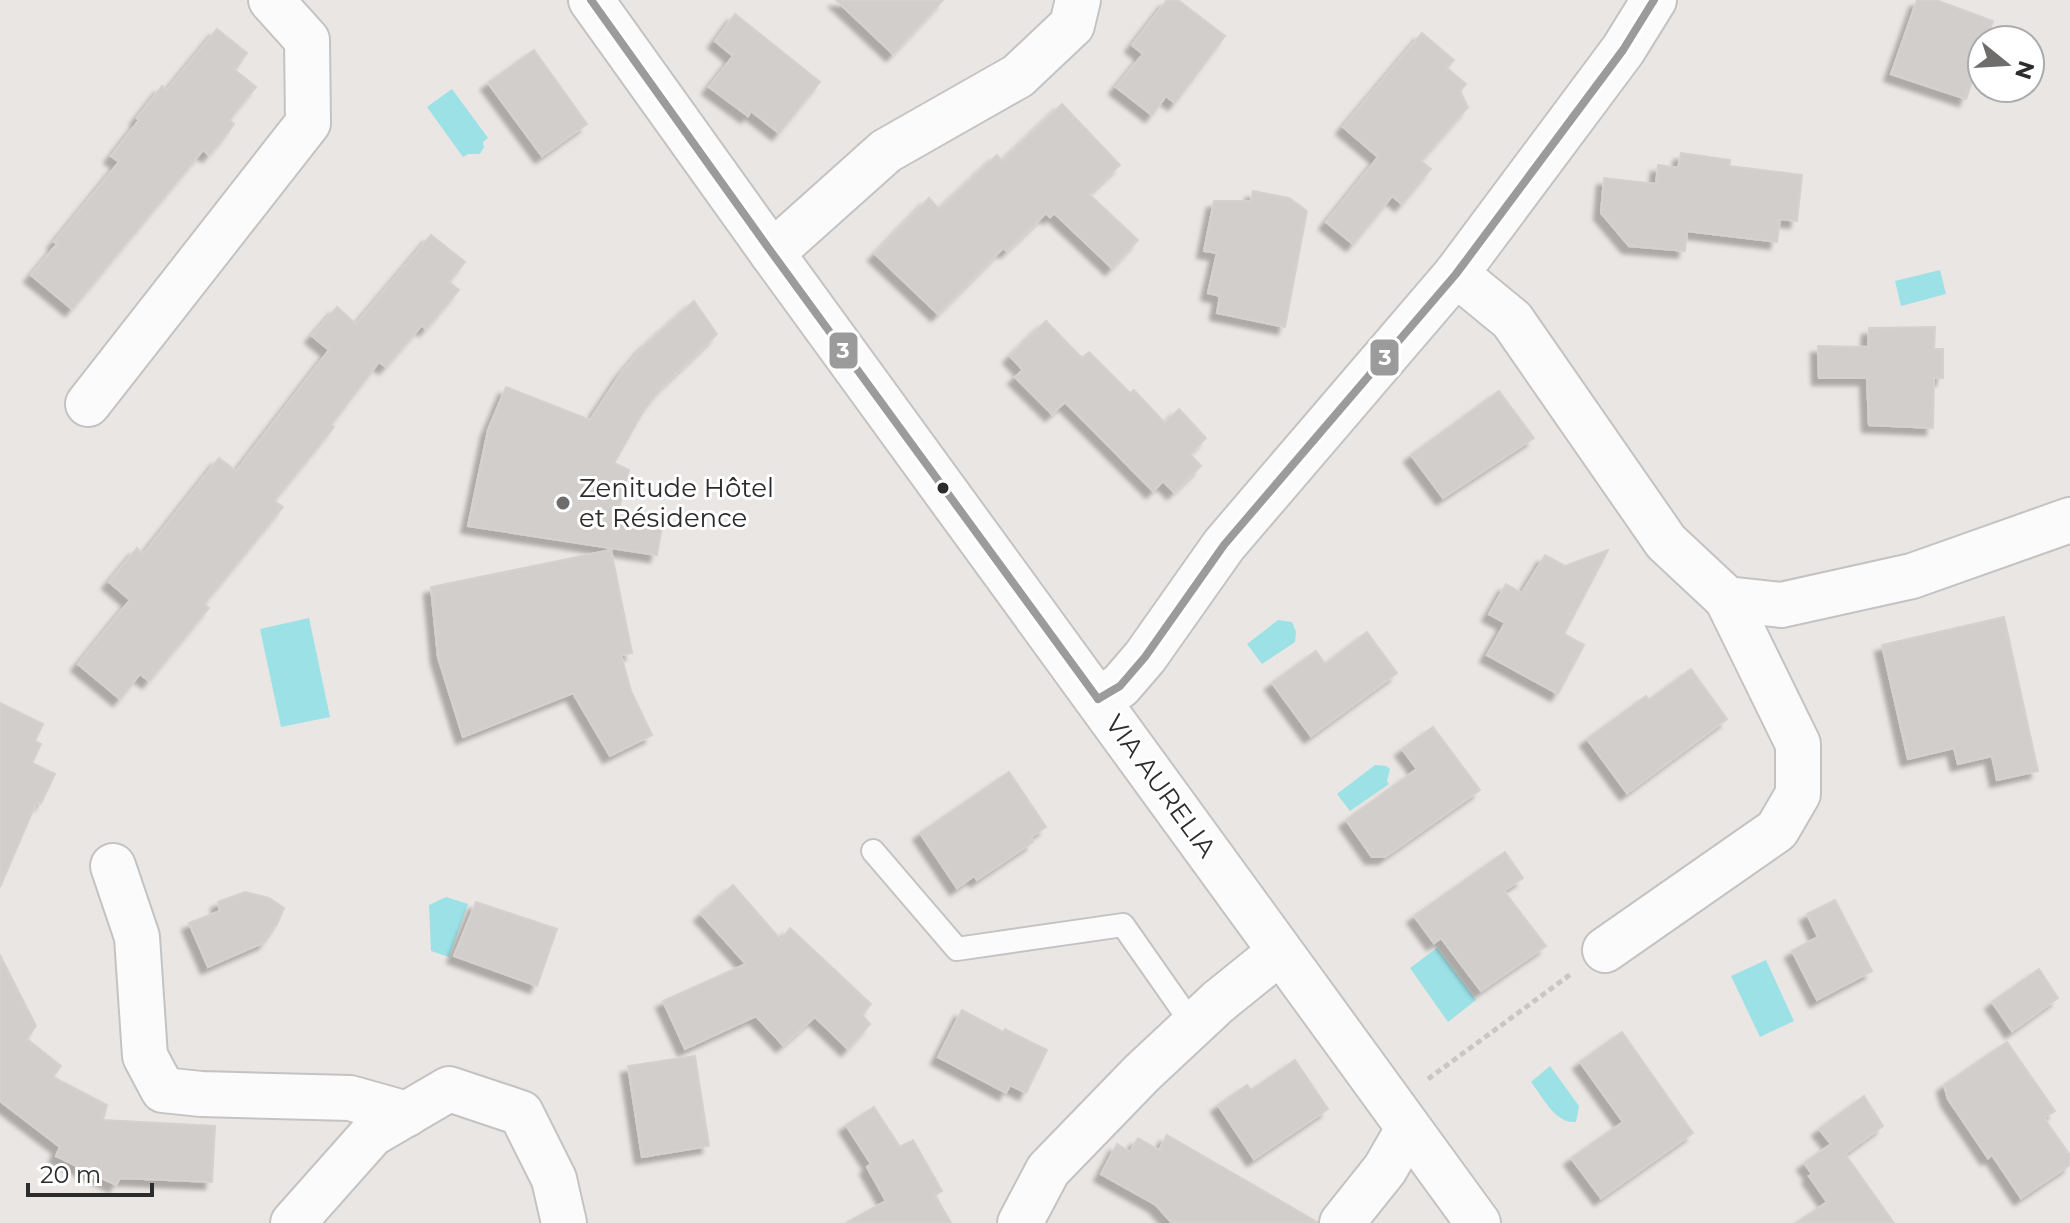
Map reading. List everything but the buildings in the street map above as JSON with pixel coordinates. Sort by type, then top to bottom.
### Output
[{"type":"street","points":[[88,404],[308,123],[307,40],[271,0]]},
{"type":"street","name":"VIA AURELIA","points":[[591,0],[1478,1223]]},
{"type":"street","points":[[772,253],[886,151],[1018,76],[1072,25],[1078,0]]},
{"type":"street","points":[[1098,699],[1120,686],[1145,657],[1224,545],[1456,274],[1623,50],[1654,0]]},
{"type":"street","points":[[1456,274],[1512,320],[1666,542],[1727,599],[1798,744],[1798,794],[1777,830],[1605,950]]},
{"type":"street","points":[[1727,599],[1781,605],[1898,579],[2070,520]]},
{"type":"street","points":[[113,866],[137,937],[145,1056],[163,1090],[350,1098],[407,1114]]},
{"type":"street","points":[[1020,1223],[1048,1170],[1193,1025],[1280,952]]},
{"type":"street","points":[[293,1223],[372,1134],[449,1089],[521,1113],[554,1179],[564,1223]]},
{"type":"street","points":[[1342,1223],[1385,1169],[1408,1129]]},
{"type":"lane","points":[[873,851],[957,949],[1123,925],[1193,1025]]},
{"type":"path","points":[[1433,1076],[1605,950]]},
{"type":"water","points":[[452,89],[488,138],[483,142],[480,154],[463,157],[427,107]]},
{"type":"water","points":[[1940,270],[1946,294],[1901,306],[1895,281]]},
{"type":"water","points":[[309,618],[330,717],[281,727],[260,629]]},
{"type":"water","points":[[1278,620],[1292,622],[1296,632],[1295,642],[1262,664],[1247,644]]},
{"type":"water","points":[[1375,765],[1390,769],[1389,784],[1350,811],[1337,794]]},
{"type":"water","points":[[446,897],[468,904],[449,957],[431,951],[429,905]]},
{"type":"water","points":[[1437,948],[1476,1000],[1448,1022],[1410,968]]},
{"type":"water","points":[[1766,960],[1794,1021],[1760,1037],[1731,976]]},
{"type":"water","points":[[1550,1066],[1579,1106],[1576,1122],[1562,1119],[1556,1114],[1531,1082]]},
{"type":"transit line","name":"3","points":[[591,0],[1098,699]]},
{"type":"transit line","name":"3","points":[[1098,699],[1120,686],[1145,657],[1224,545],[1456,274],[1623,50],[1654,0]]},
{"type":"place","name":"Zenitude Hôtel et Résidence","points":[[563,503]]}]
